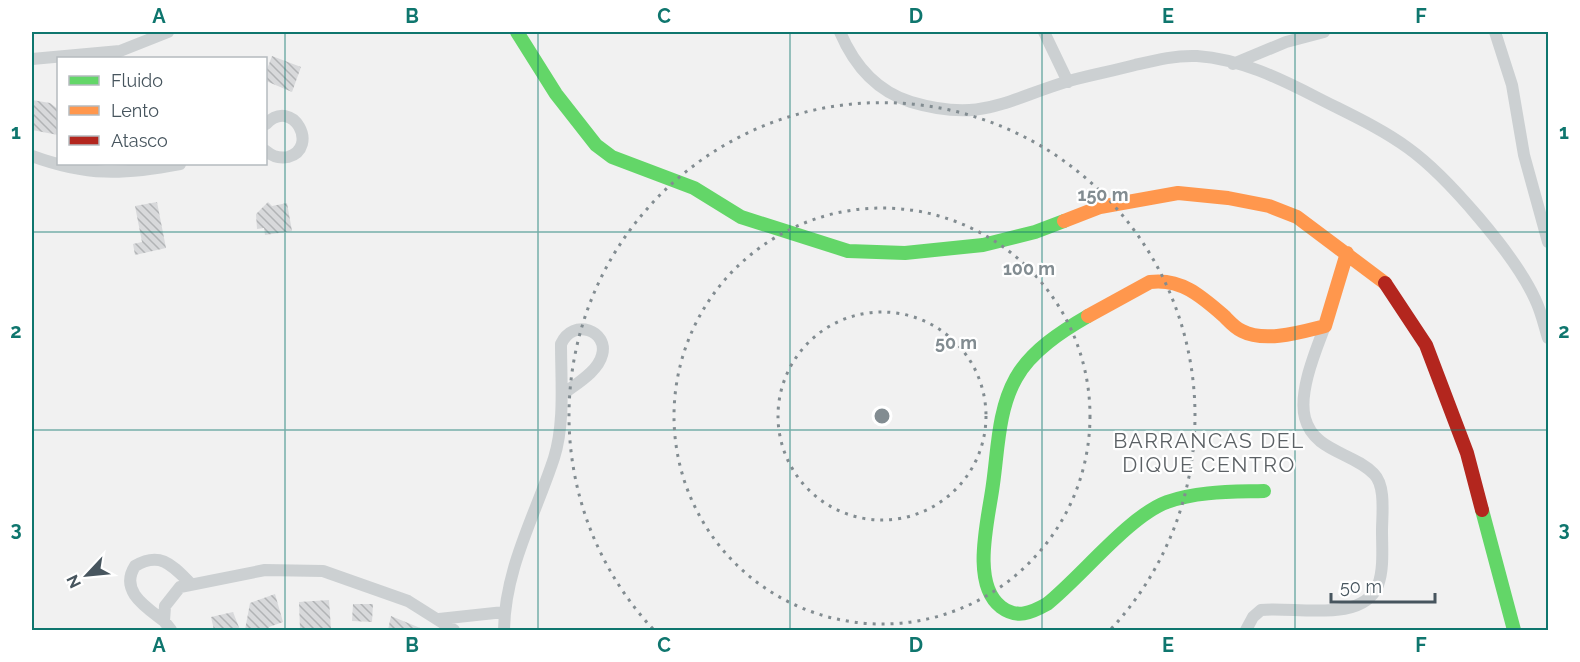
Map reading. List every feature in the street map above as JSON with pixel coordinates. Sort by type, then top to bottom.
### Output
[{"type":"street","points":[[61,57],[120,51],[168,32]]},
{"type":"street","points":[[517,32],[556,94],[596,145],[612,158],[694,188],[741,217],[831,247],[878,254],[983,245],[1035,232],[1100,207],[1178,193],[1228,198],[1269,206],[1297,217],[1383,281],[1409,316],[1426,345],[1467,453],[1514,630]]},
{"type":"street","points":[[840,32],[854,59],[866,75],[896,97],[931,108],[962,111],[1003,106],[1068,82],[1167,57],[1198,56],[1269,74],[1383,131],[1434,169],[1519,270],[1535,299],[1548,338]]},
{"type":"street","points":[[1044,32],[1068,82]]},
{"type":"street","points":[[1233,64],[1286,42],[1324,32]]},
{"type":"street","points":[[1495,32],[1512,85],[1524,155],[1548,242]]},
{"type":"street","points":[[32,60],[57,57]]},
{"type":"street","points":[[267,123],[274,117],[288,117],[299,125],[302,138],[297,151],[285,158],[267,152]]},
{"type":"street","points":[[32,156],[64,168],[90,172],[140,170],[173,165]]},
{"type":"street","points":[[1246,630],[1252,617],[1261,609],[1343,610],[1368,601],[1378,584],[1382,531],[1380,486],[1377,478],[1372,472],[1326,446],[1305,420],[1303,408],[1310,369],[1347,253]]},
{"type":"street","points":[[1264,491],[1188,495],[1173,498],[1151,509],[1138,517],[1083,574],[1042,609],[1028,614],[1018,615],[999,606],[986,584],[984,557],[1003,413],[1019,372],[1062,331],[1150,282],[1165,279],[1183,284],[1241,331],[1258,335],[1281,335],[1325,326]]},
{"type":"street","points":[[504,630],[504,612],[518,548],[554,457],[562,395],[561,344],[565,334],[572,330],[589,330],[603,346],[602,356],[596,367],[562,395]]},
{"type":"street","points":[[168,626],[133,593],[129,582],[130,573],[135,566],[145,560],[156,558],[166,561],[190,583]]},
{"type":"street","points":[[168,626],[165,606],[180,587],[190,583],[264,570],[323,571],[408,601],[454,630]]},
{"type":"street","points":[[438,619],[504,612]]},
{"type":"building","points":[[272,56],[301,67],[292,92],[267,81],[267,69]]},
{"type":"building","points":[[32,100],[50,103],[57,108],[57,135],[32,130]]},
{"type":"building","points":[[157,202],[166,248],[135,255],[133,244],[142,242],[135,206]]},
{"type":"building","points":[[268,202],[272,206],[287,203],[292,231],[265,235],[264,228],[257,229],[256,214]]},
{"type":"building","points":[[275,594],[283,622],[269,627],[268,630],[245,630],[250,603]]},
{"type":"building","points":[[329,600],[331,629],[300,630],[299,602]]},
{"type":"building","points":[[353,604],[373,604],[372,622],[352,621]]},
{"type":"building","points":[[233,612],[240,630],[214,630],[211,617]]},
{"type":"building","points":[[391,616],[425,630],[388,630]]},
{"type":"traffic: fast","points":[[517,32],[556,94],[596,145],[612,157],[694,188],[741,217],[848,251],[905,253],[983,245],[1035,232],[1064,221]]},
{"type":"traffic: fast","points":[[1088,316],[1058,335],[1022,368],[1010,390],[1002,416],[984,549],[986,582],[992,596],[1001,607],[1018,614],[1047,604],[1137,520],[1167,502],[1203,494],[1264,491]]},
{"type":"traffic: fast","points":[[1482,510],[1514,630]]},
{"type":"traffic: slow","points":[[1064,221],[1100,207],[1178,193],[1228,198],[1269,206],[1297,217],[1385,283]]},
{"type":"traffic: slow","points":[[1088,316],[1150,282],[1161,281],[1190,290],[1242,331],[1261,336],[1305,331],[1325,326],[1347,253]]},
{"type":"traffic: jam","points":[[1385,283],[1426,345],[1467,453],[1482,510]]},
{"type":"district","name":"BARRANCAS DEL DIQUE CENTRO","points":[[1209,452]]}]
